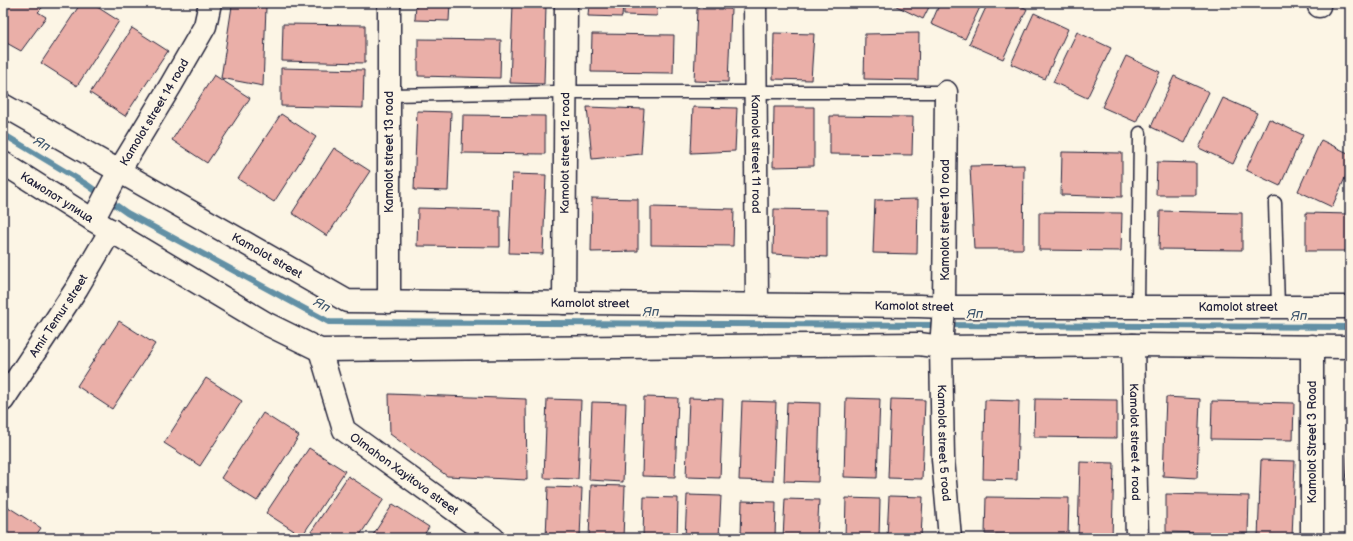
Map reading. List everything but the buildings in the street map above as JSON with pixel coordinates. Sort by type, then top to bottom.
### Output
[{"type":"street","name":"Kamolot street 14 road","points":[[101,219],[116,176],[205,26],[210,3]]},
{"type":"street","name":"Kamolot street 13 road","points":[[389,3],[389,302]]},
{"type":"street","name":"Kamolot street 12 road","points":[[564,303],[566,3]]},
{"type":"street","name":"Kamolot street 11 road","points":[[755,3],[757,304]]},
{"type":"street","name":"Kamolot street 10 road","points":[[941,347],[944,307],[946,92]]},
{"type":"street","name":"Kamolot street","points":[[3,105],[116,176],[347,301],[944,307],[1350,307]]},
{"type":"street","name":"Камолот улица","points":[[3,163],[101,219]]},
{"type":"street","points":[[101,219],[267,324],[320,350],[911,344],[941,347],[1133,345],[1350,347]]},
{"type":"street","name":"Amir Temur street","points":[[3,400],[78,288],[101,219]]},
{"type":"street","name":"Kamolot street 4 road","points":[[1133,345],[1137,538]]},
{"type":"street","name":"Kamolot Street 3 Road","points":[[1312,346],[1312,538]]},
{"type":"street","name":"Kamolot street 5 road","points":[[941,347],[943,459],[950,538]]},
{"type":"street","name":"Olmahon Xayitova street","points":[[320,350],[344,430],[493,538]]},
{"type":"lane","points":[[389,95],[565,92],[946,92]]},
{"type":"lane","points":[[1138,306],[1140,133]]},
{"type":"lane","points":[[1275,203],[1278,307]]},
{"type":"waterway","name":"Яп","points":[[3,134],[86,184],[127,213],[329,322],[1350,327]]}]
